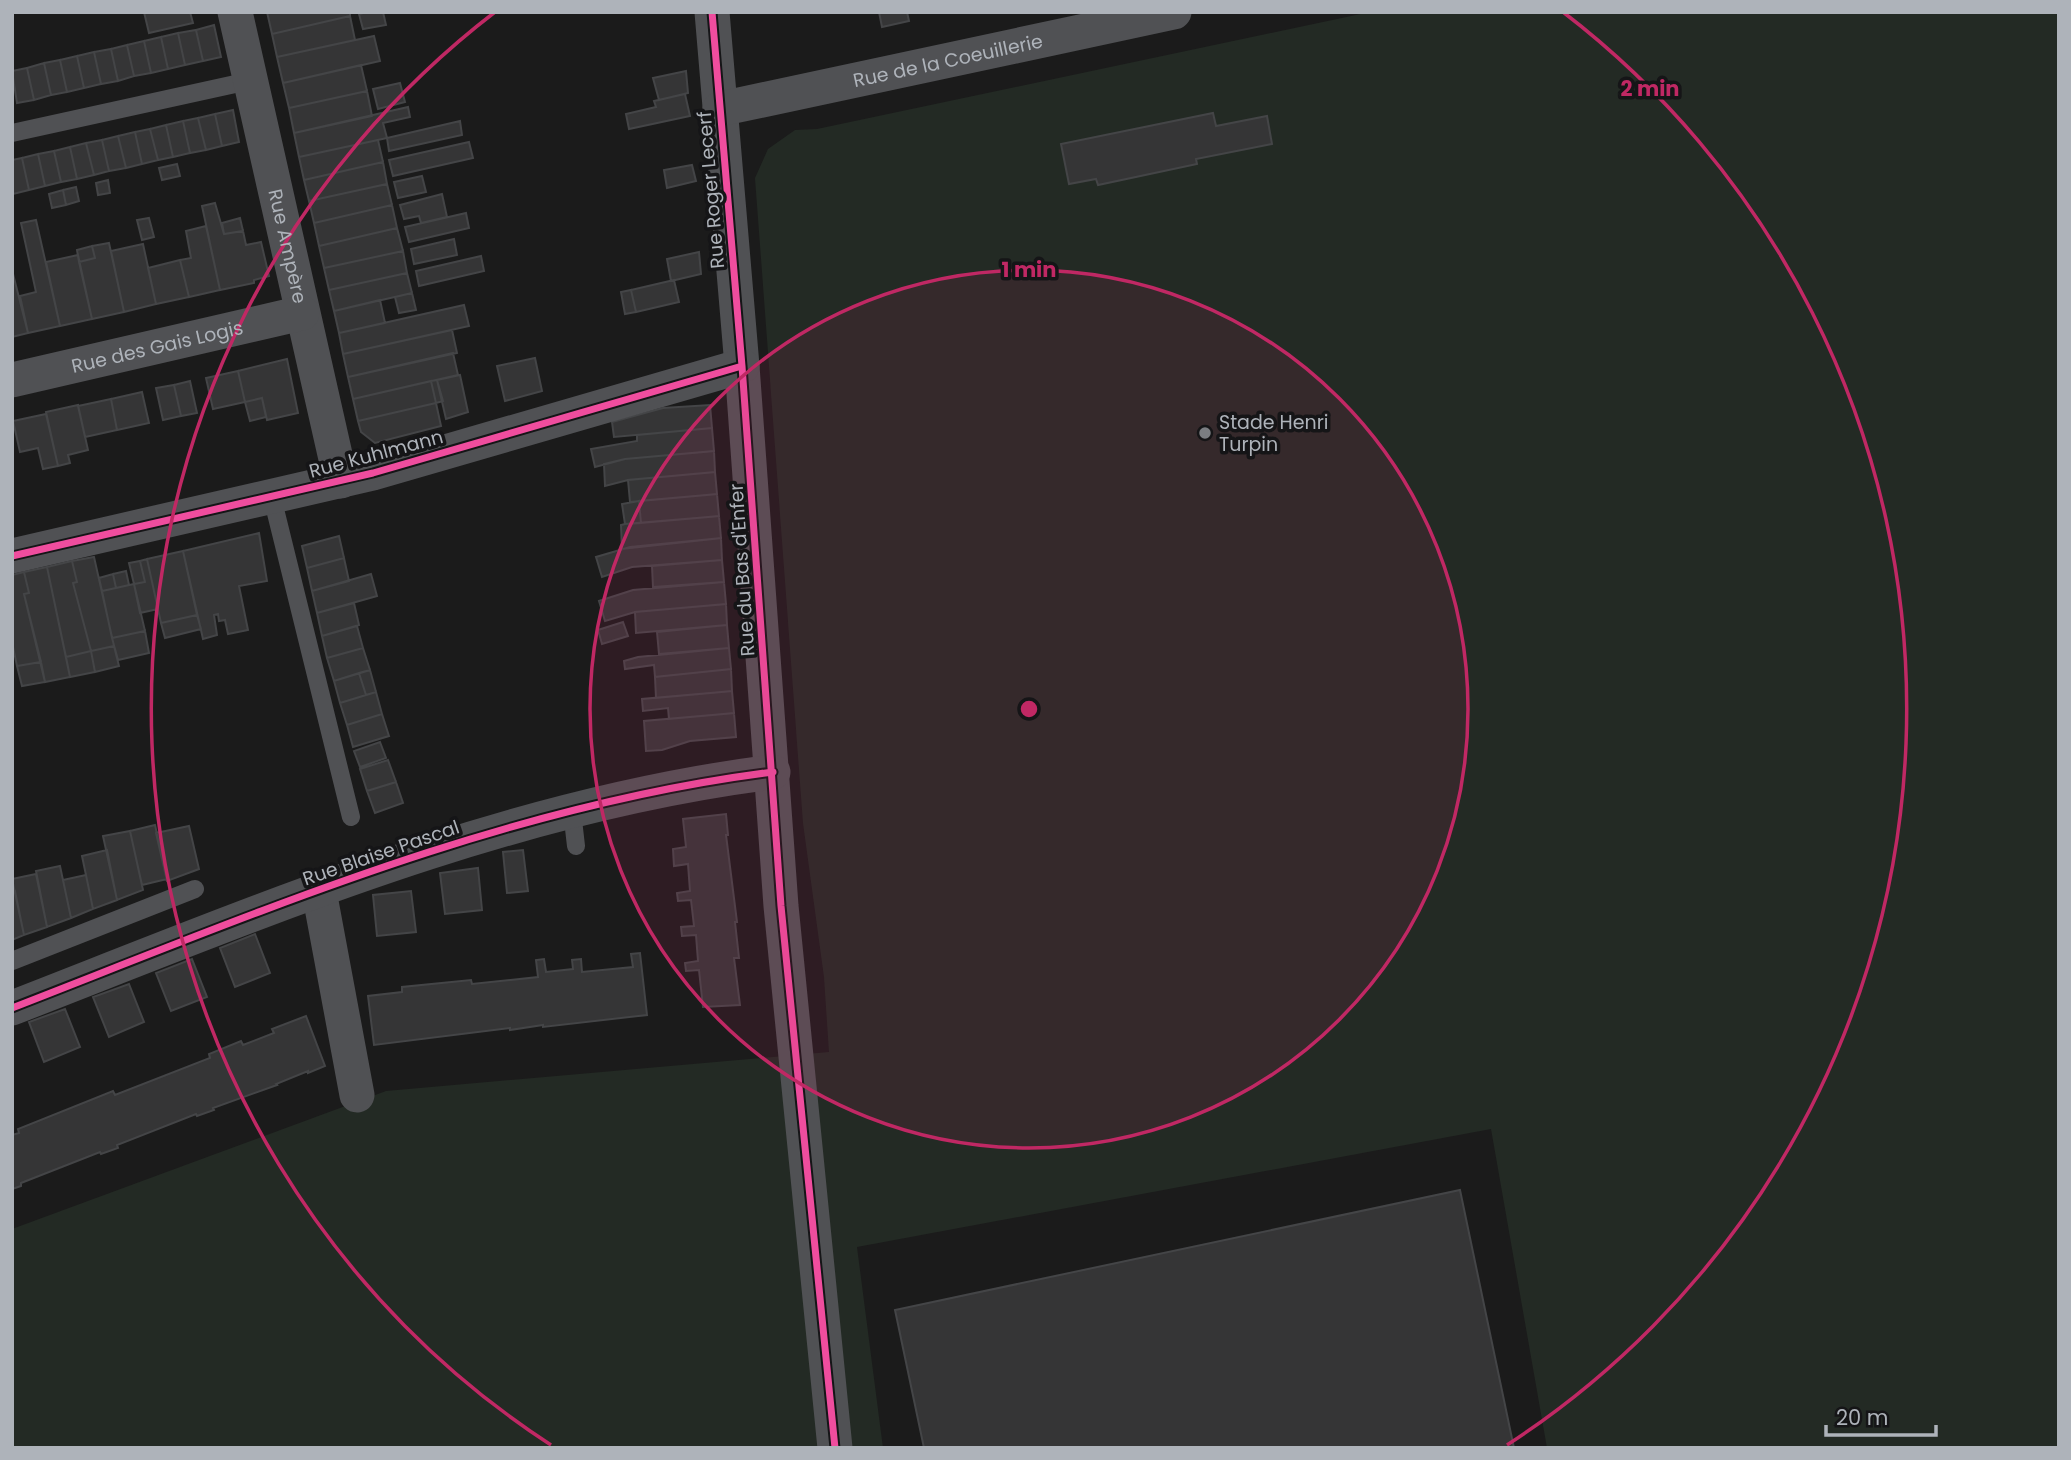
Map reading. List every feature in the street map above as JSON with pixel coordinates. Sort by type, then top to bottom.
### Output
[{"type":"street","name":"Rue Ampère","points":[[235,12],[341,481]]},
{"type":"street","name":"Rue Roger Lecerf","points":[[712,12],[742,366]]},
{"type":"street","name":"Rue de la Coeuillerie","points":[[720,108],[1174,12]]},
{"type":"street","name":"Rue des Gais Logis","points":[[12,380],[302,313]]},
{"type":"street","name":"Rue Kuhlmann","points":[[12,556],[341,481],[742,366]]},
{"type":"street","name":"Rue du Bas d'Enfer","points":[[742,366],[781,906],[835,1448]]},
{"type":"street","name":"Rue Blaise Pascal","points":[[12,1009],[318,891],[507,827],[691,783],[773,772]]},
{"type":"street","points":[[318,891],[357,1096]]},
{"type":"lane","points":[[12,133],[249,81]]},
{"type":"lane","points":[[272,497],[351,817]]},
{"type":"lane","points":[[572,811],[576,846]]},
{"type":"lane","points":[[12,961],[195,889]]},
{"type":"shaded area","points":[[1370,12],[2059,12],[2059,1448],[1547,1448],[1491,1129],[857,1247],[883,1448],[12,1448],[12,1229],[386,1091],[829,1052],[824,977],[803,823],[755,178],[768,149],[795,130],[817,129]]},
{"type":"building","points":[[144,12],[190,12],[193,23],[149,33]]},
{"type":"building","points":[[267,12],[350,12],[350,16],[272,34]]},
{"type":"building","points":[[383,12],[386,25],[363,29],[359,14]]},
{"type":"building","points":[[879,12],[907,12],[909,21],[882,27]]},
{"type":"building","points":[[350,16],[355,40],[277,57],[272,34]]},
{"type":"building","points":[[214,25],[221,57],[203,61],[196,30]]},
{"type":"building","points":[[196,30],[203,61],[185,65],[178,33]]},
{"type":"building","points":[[178,33],[185,65],[168,69],[161,37]]},
{"type":"building","points":[[374,36],[380,61],[283,83],[277,57]]},
{"type":"building","points":[[161,37],[168,69],[151,73],[144,41]]},
{"type":"building","points":[[144,41],[151,73],[134,76],[127,45]]},
{"type":"building","points":[[127,45],[134,76],[118,81],[111,49]]},
{"type":"building","points":[[111,49],[118,81],[101,84],[94,52]]},
{"type":"building","points":[[94,52],[101,84],[84,88],[77,56]]},
{"type":"building","points":[[77,56],[84,88],[67,92],[60,60]]},
{"type":"building","points":[[60,60],[67,92],[51,95],[44,63]]},
{"type":"building","points":[[44,63],[51,95],[34,100],[27,68]]},
{"type":"building","points":[[361,65],[367,91],[289,108],[283,83]]},
{"type":"building","points":[[27,68],[34,100],[17,103],[12,71]]},
{"type":"building","points":[[686,71],[688,93],[659,100],[653,78]]},
{"type":"building","points":[[400,83],[405,102],[378,109],[373,89]]},
{"type":"building","points":[[367,91],[372,116],[294,133],[289,108]]},
{"type":"building","points":[[685,94],[690,116],[629,129],[626,114],[656,107],[654,101]]},
{"type":"building","points":[[408,107],[410,117],[383,123],[387,138],[299,157],[294,133]]},
{"type":"building","points":[[233,110],[239,142],[222,146],[215,114]]},
{"type":"building","points":[[1213,113],[1216,126],[1267,116],[1272,144],[1196,159],[1197,164],[1098,185],[1096,179],[1069,184],[1061,144]]},
{"type":"building","points":[[215,114],[222,146],[206,150],[198,118]]},
{"type":"building","points":[[198,118],[206,150],[190,153],[183,121]]},
{"type":"building","points":[[183,121],[190,153],[173,157],[166,125]]},
{"type":"building","points":[[460,121],[462,135],[389,151],[387,138]]},
{"type":"building","points":[[166,125],[173,157],[158,160],[150,129]]},
{"type":"building","points":[[150,129],[158,160],[142,164],[135,132]]},
{"type":"building","points":[[135,132],[142,164],[126,168],[118,136]]},
{"type":"building","points":[[118,136],[126,168],[109,171],[102,140]]},
{"type":"building","points":[[102,140],[109,171],[94,175],[86,143]]},
{"type":"building","points":[[378,140],[383,162],[304,180],[299,157]]},
{"type":"building","points":[[469,142],[473,158],[393,176],[389,160]]},
{"type":"building","points":[[86,143],[94,175],[77,179],[70,147]]},
{"type":"building","points":[[70,147],[77,179],[61,182],[54,151]]},
{"type":"building","points":[[54,151],[61,182],[45,186],[38,154]]},
{"type":"building","points":[[38,154],[45,186],[29,190],[22,158]]},
{"type":"building","points":[[22,158],[29,190],[13,194],[12,160]]},
{"type":"building","points":[[383,162],[387,184],[309,201],[304,180]]},
{"type":"building","points":[[177,164],[180,176],[162,180],[159,168]]},
{"type":"building","points":[[692,165],[696,181],[667,188],[664,170]]},
{"type":"building","points":[[422,176],[426,192],[398,198],[394,182]]},
{"type":"building","points":[[108,180],[110,193],[98,195],[96,183]]},
{"type":"building","points":[[387,184],[392,205],[314,223],[309,201]]},
{"type":"building","points":[[76,187],[79,201],[66,205],[63,190]]},
{"type":"building","points":[[63,190],[66,205],[52,208],[49,194]]},
{"type":"building","points":[[442,194],[447,217],[421,223],[419,216],[404,219],[400,205]]},
{"type":"building","points":[[215,203],[224,234],[243,231],[246,245],[261,242],[269,276],[254,280],[254,283],[220,290],[202,206]]},
{"type":"building","points":[[392,205],[397,228],[319,246],[314,223]]},
{"type":"building","points":[[466,213],[469,228],[409,242],[405,227]]},
{"type":"building","points":[[149,218],[154,237],[142,240],[137,220]]},
{"type":"building","points":[[240,218],[243,231],[224,234],[222,223]]},
{"type":"building","points":[[36,220],[60,326],[28,333],[20,296],[36,292],[21,223]]},
{"type":"building","points":[[206,226],[220,290],[189,297],[180,260],[191,258],[186,231]]},
{"type":"building","points":[[397,228],[403,251],[324,268],[319,246]]},
{"type":"building","points":[[454,239],[457,255],[414,264],[411,249]]},
{"type":"building","points":[[109,243],[124,312],[92,319],[79,262],[95,258],[92,246]]},
{"type":"building","points":[[143,244],[156,304],[124,312],[111,251]]},
{"type":"building","points":[[92,246],[95,258],[79,262],[77,250]]},
{"type":"building","points":[[403,251],[407,273],[329,290],[324,268]]},
{"type":"building","points":[[699,252],[701,274],[671,281],[667,259]]},
{"type":"building","points":[[78,255],[92,319],[60,326],[46,262]]},
{"type":"building","points":[[481,256],[484,271],[419,286],[416,271]]},
{"type":"building","points":[[180,260],[189,297],[156,304],[148,268]]},
{"type":"building","points":[[12,270],[28,333],[12,337]]},
{"type":"building","points":[[407,273],[412,293],[334,311],[329,290]]},
{"type":"building","points":[[674,280],[679,302],[636,312],[631,290]]},
{"type":"building","points":[[631,290],[636,312],[625,314],[621,292]]},
{"type":"building","points":[[412,293],[416,310],[399,313],[395,297]]},
{"type":"building","points":[[380,300],[385,323],[339,333],[334,311]]},
{"type":"building","points":[[464,305],[469,326],[343,354],[339,333]]},
{"type":"building","points":[[452,330],[457,353],[348,377],[343,354]]},
{"type":"building","points":[[453,353],[458,375],[353,399],[348,377]]},
{"type":"building","points":[[535,358],[542,391],[505,401],[497,366]]},
{"type":"building","points":[[287,359],[298,413],[267,420],[262,398],[245,402],[238,371]]},
{"type":"building","points":[[238,371],[245,402],[213,409],[206,378]]},
{"type":"building","points":[[460,375],[468,412],[446,419],[437,380]]},
{"type":"building","points":[[437,380],[443,401],[436,403],[431,381]]},
{"type":"building","points":[[190,381],[197,413],[181,416],[174,385]]},
{"type":"building","points":[[431,381],[436,403],[358,421],[353,399]]},
{"type":"building","points":[[174,385],[181,416],[163,420],[156,388]]},
{"type":"building","points":[[142,392],[149,423],[117,430],[111,399]]},
{"type":"building","points":[[262,398],[266,417],[250,421],[245,402]]},
{"type":"building","points":[[111,399],[117,430],[85,437],[78,406]]},
{"type":"building","points":[[436,403],[441,426],[375,443],[361,432],[358,421]]},
{"type":"building","points":[[78,405],[88,450],[68,455],[70,463],[58,466],[46,412]]},
{"type":"building","points":[[710,405],[712,428],[614,437],[612,422],[663,408]]},
{"type":"building","points":[[46,414],[58,466],[43,469],[38,448],[20,452],[13,421]]},
{"type":"building","points":[[712,428],[714,451],[625,459],[595,467],[591,449],[637,441],[637,435]]},
{"type":"building","points":[[714,451],[715,472],[628,480],[605,486],[604,464],[625,459]]},
{"type":"building","points":[[715,472],[717,494],[630,502],[628,480]]},
{"type":"building","points":[[717,494],[719,516],[641,523],[639,501]]},
{"type":"building","points":[[639,501],[641,523],[625,524],[622,504]]},
{"type":"building","points":[[719,516],[721,538],[622,549],[621,525]]},
{"type":"building","points":[[259,533],[267,581],[239,586],[248,630],[228,634],[225,620],[219,621],[218,614],[214,615],[217,635],[203,639],[183,551]]},
{"type":"building","points":[[339,536],[344,558],[307,568],[302,546]]},
{"type":"building","points":[[721,538],[722,560],[632,567],[602,577],[596,557],[630,547]]},
{"type":"building","points":[[183,551],[197,615],[161,623],[147,559]]},
{"type":"building","points":[[94,557],[114,646],[91,651],[73,583],[77,582],[72,561]]},
{"type":"building","points":[[344,558],[349,581],[312,591],[307,568]]},
{"type":"building","points":[[147,559],[158,609],[140,613],[134,584],[145,582],[140,561]]},
{"type":"building","points":[[722,560],[724,582],[653,587],[652,566]]},
{"type":"building","points":[[72,561],[77,582],[73,583],[91,651],[66,657],[47,567]]},
{"type":"building","points":[[140,561],[145,582],[134,584],[129,563]]},
{"type":"building","points":[[47,567],[70,677],[45,682],[24,594],[29,593],[24,572]]},
{"type":"building","points":[[126,571],[129,585],[116,588],[113,574]]},
{"type":"building","points":[[24,572],[29,593],[24,594],[41,662],[17,666],[12,642],[12,575]]},
{"type":"building","points":[[113,574],[116,588],[102,591],[99,578]]},
{"type":"building","points":[[371,574],[377,596],[317,613],[312,591]]},
{"type":"building","points":[[724,582],[726,604],[635,612],[605,621],[599,601],[633,590]]},
{"type":"building","points":[[134,584],[145,631],[112,638],[102,591]]},
{"type":"building","points":[[354,603],[359,625],[322,636],[317,613]]},
{"type":"building","points":[[726,604],[727,625],[636,633],[635,612]]},
{"type":"building","points":[[197,615],[201,629],[165,638],[161,623]]},
{"type":"building","points":[[623,622],[628,636],[602,644],[598,630]]},
{"type":"building","points":[[727,625],[729,648],[659,654],[657,632]]},
{"type":"building","points":[[357,626],[363,648],[327,658],[322,636]]},
{"type":"building","points":[[145,631],[149,653],[118,660],[112,638]]},
{"type":"building","points":[[114,646],[119,666],[95,672],[91,651]]},
{"type":"building","points":[[363,648],[370,670],[334,681],[327,658]]},
{"type":"building","points":[[729,648],[731,669],[655,677],[654,665],[625,669],[624,661],[638,657]]},
{"type":"building","points":[[91,651],[95,672],[70,677],[66,657]]},
{"type":"building","points":[[41,662],[45,682],[22,686],[17,666]]},
{"type":"building","points":[[731,669],[732,691],[656,698],[655,677]]},
{"type":"building","points":[[370,670],[376,692],[366,695],[359,673]]},
{"type":"building","points":[[359,673],[366,695],[340,703],[334,681]]},
{"type":"building","points":[[732,691],[734,713],[669,719],[668,708],[643,711],[642,699]]},
{"type":"building","points":[[376,692],[382,714],[347,725],[340,703]]},
{"type":"building","points":[[734,713],[736,737],[690,741],[662,750],[646,751],[644,721]]},
{"type":"building","points":[[382,714],[389,736],[353,747],[347,725]]},
{"type":"building","points":[[380,742],[386,758],[360,767],[354,751]]},
{"type":"building","points":[[388,760],[396,782],[367,791],[360,769]]},
{"type":"building","points":[[396,782],[403,803],[375,813],[367,791]]},
{"type":"building","points":[[726,814],[726,835],[737,922],[739,958],[734,958],[740,1005],[703,1007],[699,970],[686,971],[685,963],[698,961],[696,935],[682,936],[681,927],[694,926],[691,900],[678,901],[677,893],[690,891],[688,864],[674,866],[673,849],[686,847],[683,819]]},
{"type":"building","points":[[155,825],[167,879],[142,885],[130,831]]},
{"type":"building","points":[[189,826],[199,869],[167,881],[156,833]]},
{"type":"building","points":[[130,831],[143,890],[117,900],[103,836]]},
{"type":"building","points":[[107,850],[117,900],[93,909],[82,856]]},
{"type":"building","points":[[523,850],[528,891],[507,893],[503,852]]},
{"type":"building","points":[[60,866],[71,918],[47,927],[36,871]]},
{"type":"building","points":[[478,868],[482,910],[445,914],[440,873]]},
{"type":"building","points":[[36,874],[47,927],[24,935],[12,879]]},
{"type":"building","points":[[86,875],[93,909],[71,918],[63,880]]},
{"type":"building","points":[[15,891],[24,935],[12,940],[12,892]]},
{"type":"building","points":[[411,891],[416,932],[377,936],[373,895]]},
{"type":"building","points":[[255,934],[270,973],[235,987],[220,948]]},
{"type":"building","points":[[640,953],[647,1015],[374,1045],[368,996],[402,992],[402,987],[471,980],[472,984],[538,977],[536,960],[544,959],[546,972],[573,969],[572,960],[581,959],[582,972],[633,967],[631,954]]},
{"type":"building","points":[[192,959],[207,997],[171,1011],[156,973]]},
{"type":"building","points":[[129,984],[144,1022],[109,1037],[93,997]]},
{"type":"building","points":[[65,1009],[80,1047],[44,1062],[29,1022]]},
{"type":"building","points":[[306,1016],[325,1066],[117,1145],[118,1148],[101,1154],[100,1152],[12,1189],[12,1135],[19,1133],[18,1129],[113,1091],[115,1095],[210,1058],[209,1054],[241,1041],[243,1045],[274,1033],[272,1029]]},
{"type":"building","points":[[1460,1190],[1514,1448],[924,1448],[895,1310]]},
{"type":"cycle path","points":[[712,12],[742,366],[781,906],[835,1448]]},
{"type":"cycle path","points":[[12,556],[373,473],[742,366]]},
{"type":"cycle path","points":[[12,1008],[291,900],[481,836],[577,809],[674,788],[773,772]]},
{"type":"place","name":"Stade Henri Turpin","points":[[1205,433]]}]
